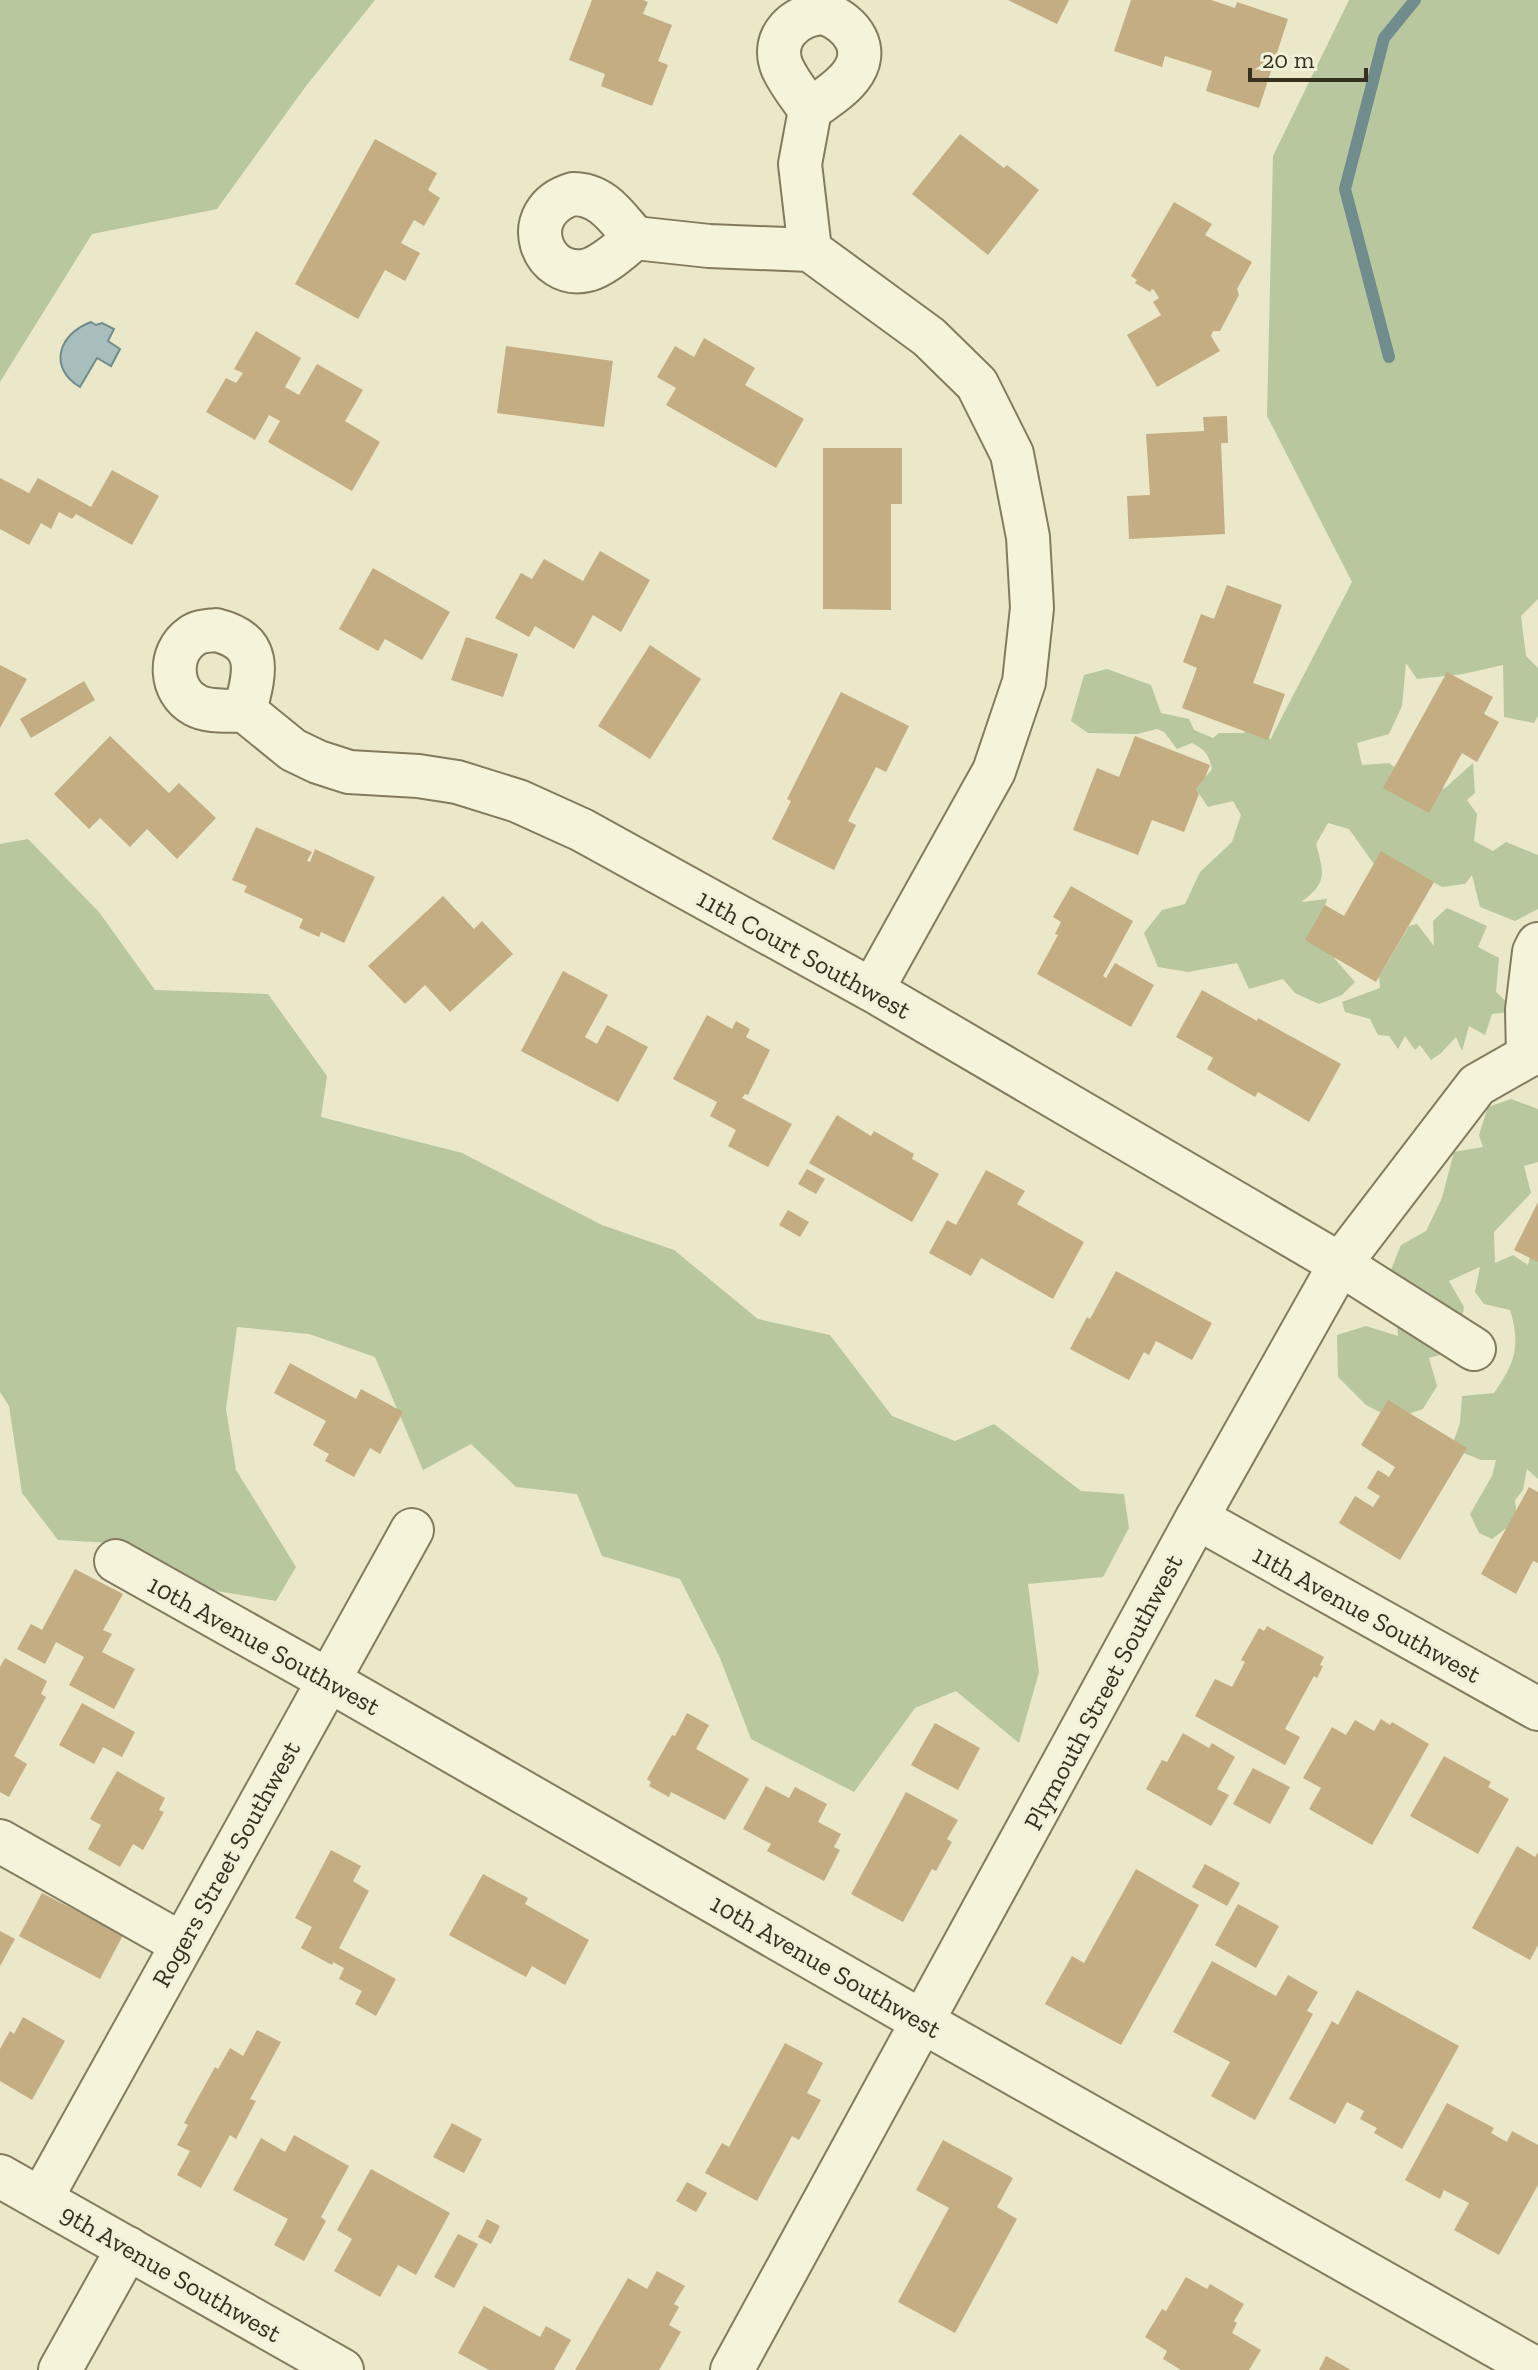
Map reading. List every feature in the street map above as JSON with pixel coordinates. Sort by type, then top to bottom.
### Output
[{"type":"street","points":[[810,110],[800,164],[810,250]]},
{"type":"street","points":[[635,238],[709,246],[810,250],[929,337],[977,384],[1012,454],[1028,537],[1032,608],[1024,682],[994,771],[872,990]]},
{"type":"street","name":"11th Court Southwest","points":[[245,711],[293,750],[318,762],[349,772],[457,782],[518,801],[582,830],[872,990],[1340,1264]]},
{"type":"street","points":[[1533,1058],[1527,1010],[1534,952],[1538,944]]},
{"type":"street","name":"Plymouth Street Southwest","points":[[732,2370],[1197,1518],[1340,1264],[1477,1085],[1533,1058]]},
{"type":"street","points":[[1340,1264],[1474,1349]]},
{"type":"street","name":"11th Avenue Southwest","points":[[1197,1518],[1538,1709]]},
{"type":"street","name":"Rogers Street Southwest","points":[[41,2199],[412,1530]]},
{"type":"street","name":"10th Avenue Southwest","points":[[116,1561],[1538,2370]]},
{"type":"street","points":[[0,1841],[182,1944]]},
{"type":"street","name":"9th Avenue Southwest","points":[[0,2176],[342,2370]]},
{"type":"street","points":[[60,2370],[128,2248]]},
{"type":"green space","points":[[0,0],[375,0],[306,86],[217,209],[92,234],[0,382]]},
{"type":"green space","points":[[1349,0],[1538,0],[1538,599],[1521,616],[1526,656],[1538,668],[1538,716],[1534,723],[1504,717],[1503,665],[1463,674],[1417,679],[1406,663],[1402,706],[1389,734],[1357,743],[1362,765],[1389,763],[1429,792],[1445,788],[1473,763],[1475,793],[1467,800],[1477,814],[1474,841],[1493,851],[1506,842],[1538,855],[1538,909],[1515,921],[1480,907],[1472,875],[1465,884],[1442,887],[1418,873],[1388,884],[1349,829],[1328,823],[1316,844],[1322,870],[1320,883],[1301,902],[1327,899],[1321,921],[1335,959],[1355,982],[1342,995],[1319,1004],[1295,993],[1283,979],[1249,989],[1237,963],[1188,972],[1158,967],[1144,933],[1162,910],[1185,904],[1200,872],[1232,842],[1241,815],[1233,801],[1208,807],[1196,789],[1212,769],[1211,764],[1206,753],[1192,743],[1177,749],[1164,732],[1157,729],[1137,734],[1088,733],[1071,721],[1084,675],[1107,669],[1151,685],[1161,713],[1189,719],[1194,730],[1213,738],[1219,733],[1243,733],[1263,722],[1270,740],[1352,582],[1267,416],[1273,156]]},
{"type":"green space","points":[[28,839],[99,912],[155,990],[268,994],[327,1076],[321,1117],[462,1153],[602,1225],[674,1250],[758,1319],[830,1335],[892,1416],[955,1441],[994,1424],[1081,1491],[1124,1494],[1129,1528],[1103,1577],[1028,1584],[1039,1672],[1019,1743],[956,1691],[915,1708],[854,1792],[751,1739],[720,1658],[680,1579],[602,1556],[577,1494],[516,1487],[471,1444],[423,1470],[375,1357],[309,1334],[237,1327],[226,1409],[236,1470],[296,1567],[276,1601],[205,1589],[131,1544],[58,1540],[22,1493],[9,1406],[0,1392],[0,844]]},
{"type":"green space","points":[[1447,908],[1487,926],[1478,947],[1499,958],[1496,992],[1516,1011],[1492,1014],[1485,1035],[1469,1026],[1462,1051],[1456,1037],[1431,1060],[1420,1045],[1415,1050],[1405,1036],[1398,1049],[1389,1036],[1378,1035],[1370,1019],[1345,1012],[1342,1002],[1380,988],[1379,977],[1409,926],[1417,924],[1434,946],[1433,921]]},
{"type":"green space","points":[[1511,1099],[1538,1109],[1538,1162],[1524,1166],[1531,1193],[1494,1232],[1495,1263],[1513,1255],[1528,1265],[1531,1253],[1538,1252],[1538,1479],[1527,1469],[1523,1490],[1515,1500],[1517,1520],[1492,1539],[1479,1533],[1470,1514],[1492,1476],[1496,1460],[1481,1460],[1451,1448],[1460,1423],[1462,1396],[1494,1393],[1514,1354],[1515,1334],[1510,1310],[1484,1304],[1475,1292],[1480,1267],[1449,1281],[1464,1307],[1461,1326],[1451,1352],[1429,1358],[1437,1386],[1423,1409],[1393,1419],[1366,1405],[1338,1377],[1337,1335],[1366,1326],[1398,1336],[1396,1308],[1388,1277],[1401,1245],[1426,1231],[1442,1198],[1454,1152],[1483,1147],[1479,1135],[1488,1107]]},
{"type":"shaded area","points":[[91,322],[114,329],[108,341],[120,349],[111,366],[97,358],[80,387],[64,371],[61,352],[71,335]]},
{"type":"building","points":[[592,0],[643,0],[648,2],[643,14],[672,25],[658,61],[668,65],[652,106],[601,86],[605,74],[569,60]]},
{"type":"building","points":[[1008,0],[1069,0],[1057,24]]},
{"type":"building","points":[[1131,0],[1211,0],[1235,8],[1237,2],[1288,19],[1259,108],[1206,91],[1212,71],[1165,56],[1162,67],[1114,51]]},
{"type":"building","points":[[960,134],[1039,190],[988,255],[912,194]]},
{"type":"building","points":[[375,139],[437,173],[428,190],[440,198],[424,226],[414,220],[401,243],[420,253],[405,281],[385,270],[358,319],[295,284]]},
{"type":"building","points":[[1174,202],[1212,224],[1205,235],[1252,262],[1220,331],[1213,331],[1211,336],[1220,351],[1157,387],[1127,335],[1161,315],[1153,302],[1159,298],[1154,290],[1150,292],[1135,283],[1137,280],[1131,276]]},
{"type":"building","points":[[256,331],[301,358],[285,387],[299,395],[317,364],[363,390],[345,421],[380,442],[352,491],[268,442],[280,421],[269,415],[255,440],[206,412],[226,378],[236,383],[243,373],[234,369]]},
{"type":"building","points":[[704,338],[755,368],[745,385],[804,419],[776,468],[666,405],[676,388],[657,377],[675,346],[694,357]]},
{"type":"building","points":[[506,346],[613,361],[604,427],[497,413]]},
{"type":"building","points":[[1227,416],[1228,443],[1221,443],[1225,534],[1129,539],[1127,496],[1150,495],[1146,434],[1204,431],[1203,417]]},
{"type":"building","points":[[823,448],[902,448],[902,504],[891,504],[891,610],[823,609]]},
{"type":"building","points":[[112,470],[159,496],[132,545],[76,514],[72,519],[59,512],[51,529],[41,523],[29,545],[0,529],[0,478],[29,493],[38,478],[91,507]]},
{"type":"building","points":[[600,551],[650,580],[621,632],[593,615],[574,649],[535,626],[529,637],[495,618],[521,573],[532,579],[544,559],[583,581]]},
{"type":"building","points":[[373,568],[450,612],[422,660],[385,639],[378,651],[339,629]]},
{"type":"building","points":[[1227,585],[1282,605],[1253,683],[1285,694],[1268,740],[1182,708],[1197,668],[1183,662],[1201,614],[1214,619]]},
{"type":"building","points":[[466,637],[518,654],[503,697],[451,680]]},
{"type":"building","points":[[650,645],[701,679],[650,759],[598,726]]},
{"type":"building","points":[[0,665],[27,679],[0,728]]},
{"type":"building","points":[[1447,672],[1493,697],[1484,714],[1499,722],[1477,762],[1462,753],[1429,813],[1383,788]]},
{"type":"building","points":[[84,681],[95,700],[31,738],[20,719]]},
{"type":"building","points":[[841,692],[909,726],[886,772],[876,767],[848,821],[856,825],[834,870],[772,839],[791,801],[787,799]]},
{"type":"building","points":[[110,736],[169,793],[179,783],[216,818],[177,859],[147,829],[130,847],[100,818],[89,829],[54,794]]},
{"type":"building","points":[[1135,736],[1210,765],[1196,789],[1199,794],[1184,832],[1152,820],[1138,855],[1073,830],[1097,768],[1119,777]]},
{"type":"building","points":[[256,827],[312,852],[307,861],[310,862],[315,849],[375,877],[344,943],[321,932],[319,937],[299,928],[303,919],[244,892],[247,886],[232,880]]},
{"type":"building","points":[[1381,851],[1434,882],[1376,982],[1305,940],[1325,905],[1344,916]]},
{"type":"building","points":[[1071,886],[1133,921],[1103,976],[1106,978],[1115,963],[1154,985],[1131,1027],[1037,974],[1058,935],[1055,934],[1061,922],[1053,917]]},
{"type":"building","points":[[443,896],[474,929],[482,921],[513,954],[450,1012],[425,985],[405,1004],[368,966]]},
{"type":"building","points":[[563,971],[608,995],[585,1037],[597,1044],[607,1025],[648,1047],[618,1102],[521,1051]]},
{"type":"building","points":[[1202,990],[1341,1064],[1309,1122],[1258,1092],[1255,1097],[1207,1069],[1213,1058],[1176,1037]]},
{"type":"building","points":[[707,1015],[732,1029],[736,1021],[750,1029],[746,1037],[770,1050],[748,1095],[742,1098],[792,1124],[768,1167],[728,1146],[736,1130],[710,1116],[717,1102],[673,1079]]},
{"type":"building","points":[[837,1115],[871,1136],[874,1131],[914,1154],[912,1159],[939,1174],[912,1222],[809,1163]]},
{"type":"building","points":[[807,1169],[825,1179],[816,1194],[798,1184]]},
{"type":"building","points":[[986,1170],[1025,1191],[1017,1204],[1084,1242],[1053,1299],[981,1258],[971,1276],[929,1253],[947,1220],[956,1225]]},
{"type":"building","points":[[1538,1202],[1538,1262],[1514,1250]]},
{"type":"building","points":[[788,1210],[809,1222],[800,1237],[779,1225]]},
{"type":"building","points":[[1116,1271],[1212,1323],[1192,1360],[1156,1341],[1149,1355],[1144,1352],[1129,1380],[1070,1349]]},
{"type":"building","points":[[290,1363],[356,1399],[361,1389],[403,1412],[380,1454],[370,1448],[354,1477],[325,1461],[329,1454],[313,1445],[326,1421],[274,1393]]},
{"type":"building","points":[[1388,1400],[1467,1448],[1400,1560],[1339,1523],[1355,1496],[1373,1507],[1380,1496],[1367,1488],[1378,1470],[1389,1477],[1395,1467],[1361,1445]]},
{"type":"building","points":[[1529,1487],[1538,1492],[1538,1563],[1533,1561],[1516,1594],[1481,1574]]},
{"type":"building","points":[[75,1569],[123,1594],[103,1630],[112,1634],[102,1652],[135,1669],[114,1709],[69,1685],[84,1657],[56,1642],[45,1664],[17,1649],[31,1624],[42,1630]]},
{"type":"building","points":[[1267,1626],[1324,1657],[1317,1678],[1314,1676],[1285,1729],[1300,1737],[1285,1765],[1195,1716],[1215,1679],[1232,1687],[1245,1662],[1241,1660],[1259,1628],[1264,1631]]},
{"type":"building","points":[[5,1658],[47,1681],[41,1694],[46,1697],[14,1756],[27,1764],[9,1797],[0,1792],[0,1667]]},
{"type":"building","points":[[82,1703],[135,1732],[122,1757],[103,1747],[94,1764],[59,1745]]},
{"type":"building","points":[[687,1713],[709,1725],[696,1749],[749,1779],[725,1820],[671,1792],[669,1797],[649,1786],[651,1782],[647,1779]]},
{"type":"building","points":[[1381,1719],[1390,1725],[1392,1722],[1429,1744],[1372,1845],[1309,1809],[1321,1788],[1303,1778],[1332,1727],[1346,1735],[1355,1720],[1374,1731]]},
{"type":"building","points":[[935,1723],[980,1748],[958,1790],[911,1765]]},
{"type":"building","points":[[1183,1733],[1209,1748],[1212,1743],[1235,1757],[1217,1789],[1229,1795],[1211,1826],[1146,1789],[1162,1760],[1167,1762]]},
{"type":"building","points":[[1444,1756],[1491,1782],[1488,1787],[1509,1799],[1478,1854],[1410,1816]]},
{"type":"building","points":[[1253,1768],[1290,1787],[1270,1824],[1233,1804]]},
{"type":"building","points":[[117,1771],[165,1798],[159,1810],[164,1812],[143,1850],[133,1844],[120,1867],[88,1849],[101,1825],[90,1819]]},
{"type":"building","points":[[766,1786],[789,1798],[795,1787],[827,1804],[818,1822],[841,1834],[834,1847],[840,1850],[824,1881],[767,1851],[771,1844],[743,1829]]},
{"type":"building","points":[[906,1792],[958,1820],[947,1839],[952,1842],[936,1871],[932,1869],[903,1922],[851,1894]]},
{"type":"building","points":[[1517,1846],[1535,1857],[1538,1852],[1538,1945],[1530,1960],[1472,1928]]},
{"type":"building","points":[[331,1850],[361,1866],[353,1881],[369,1891],[339,1948],[396,1979],[376,2016],[355,2004],[362,1991],[339,1979],[344,1968],[301,1948],[312,1927],[295,1918]]},
{"type":"building","points":[[1205,1864],[1240,1883],[1227,1906],[1192,1887]]},
{"type":"building","points":[[1136,1869],[1199,1905],[1121,2045],[1045,2004],[1072,1956],[1084,1963]]},
{"type":"building","points":[[483,1874],[528,1898],[525,1904],[589,1940],[565,1985],[532,1966],[526,1977],[449,1935]]},
{"type":"building","points":[[42,1893],[123,1935],[100,1979],[19,1936]]},
{"type":"building","points":[[1238,1904],[1279,1926],[1256,1968],[1215,1945]]},
{"type":"building","points":[[0,1931],[15,1939],[0,1966]]},
{"type":"building","points":[[1212,1961],[1276,1996],[1288,1975],[1318,1992],[1307,2011],[1313,2014],[1255,2120],[1211,2096],[1230,2062],[1173,2032]]},
{"type":"building","points":[[1357,1990],[1459,2046],[1402,2149],[1374,2133],[1377,2128],[1360,2119],[1364,2111],[1347,2102],[1335,2124],[1289,2099],[1332,2021],[1338,2025]]},
{"type":"building","points":[[23,2017],[65,2041],[32,2100],[0,2081],[0,2049],[10,2031],[14,2034]]},
{"type":"building","points":[[257,2030],[281,2042],[250,2099],[256,2101],[236,2139],[230,2135],[201,2188],[177,2175],[190,2151],[177,2145],[188,2125],[184,2123],[215,2067],[218,2069],[230,2048],[243,2056]]},
{"type":"building","points":[[785,2043],[823,2063],[807,2093],[821,2100],[799,2140],[792,2136],[757,2201],[705,2173],[722,2143],[729,2147]]},
{"type":"building","points":[[1447,2103],[1494,2128],[1491,2133],[1507,2142],[1512,2131],[1538,2145],[1538,2185],[1499,2255],[1454,2230],[1469,2203],[1444,2190],[1440,2199],[1405,2180]]},
{"type":"building","points":[[452,2123],[482,2139],[464,2173],[433,2157]]},
{"type":"building","points":[[294,2135],[349,2166],[321,2217],[326,2221],[304,2261],[274,2245],[288,2219],[233,2190],[261,2138],[285,2152]]},
{"type":"building","points":[[943,2140],[1013,2178],[997,2207],[1017,2219],[955,2333],[898,2302],[949,2208],[916,2190]]},
{"type":"building","points":[[371,2169],[450,2213],[416,2275],[398,2265],[380,2297],[334,2271],[352,2239],[337,2230]]},
{"type":"building","points":[[687,2182],[707,2193],[696,2212],[676,2201]]},
{"type":"building","points":[[487,2219],[500,2226],[491,2244],[478,2237]]},
{"type":"building","points":[[458,2234],[478,2244],[454,2288],[434,2277]]},
{"type":"building","points":[[657,2271],[685,2286],[674,2304],[679,2307],[669,2325],[681,2332],[659,2370],[575,2370],[628,2278],[647,2289]]},
{"type":"building","points":[[1186,2277],[1207,2289],[1210,2284],[1244,2304],[1234,2321],[1237,2323],[1232,2333],[1261,2350],[1249,2370],[1181,2370],[1163,2359],[1167,2351],[1145,2337],[1162,2309],[1166,2311]]},
{"type":"building","points":[[484,2306],[540,2337],[546,2326],[571,2340],[554,2370],[489,2370],[458,2353]]},
{"type":"building","points":[[1326,2356],[1351,2370],[1319,2370]]},
{"type":"waterway","points":[[1389,357],[1345,189],[1384,38],[1415,0]]}]
